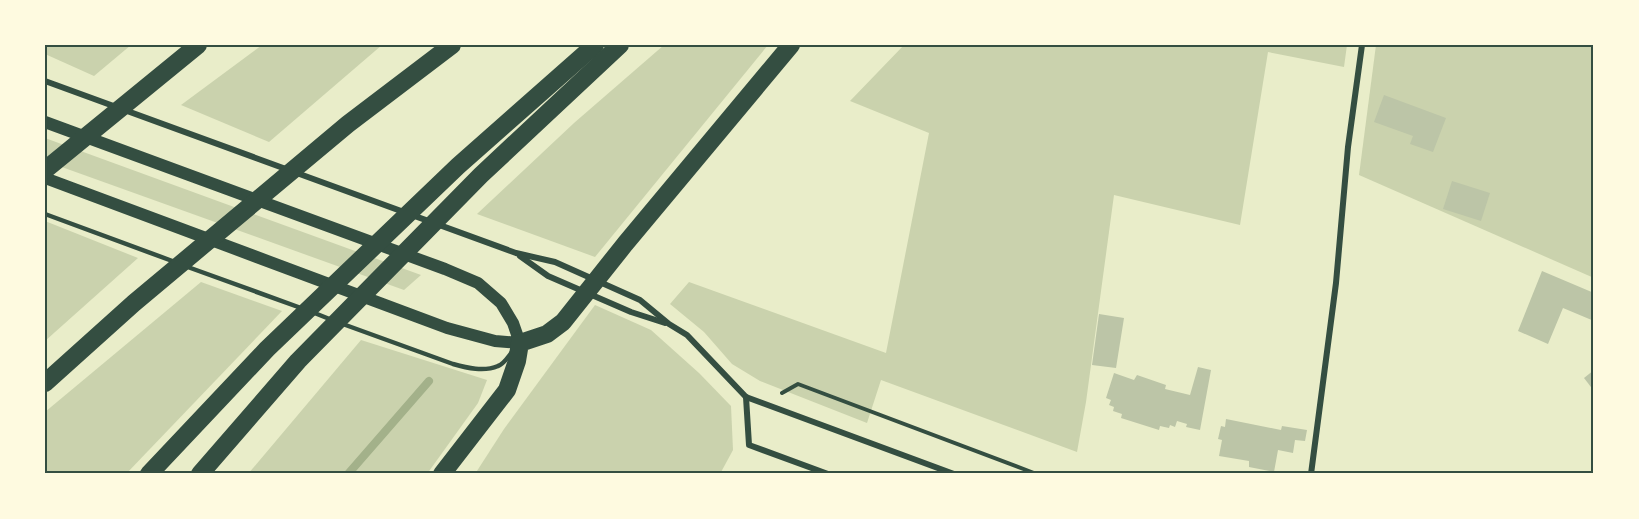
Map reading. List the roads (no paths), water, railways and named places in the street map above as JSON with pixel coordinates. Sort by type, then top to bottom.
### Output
[{"type":"highway","points":[[45,170],[198,45]]},
{"type":"highway","points":[[45,383],[134,303],[348,124],[452,45]]},
{"type":"highway","points":[[149,474],[267,349],[458,166],[595,45]]},
{"type":"highway","points":[[200,474],[298,361],[481,175],[620,45]]},
{"type":"highway","points":[[442,474],[507,390],[517,361],[520,343],[548,334],[562,322],[791,45]]},
{"type":"main road","points":[[45,122],[478,283],[501,303],[513,323],[520,343],[495,341],[447,328],[45,178]]},
{"type":"street","points":[[1311,474],[1336,283],[1348,147],[1362,45]]},
{"type":"street","points":[[45,81],[516,253],[555,262],[632,312],[669,324]]},
{"type":"street","points":[[516,253],[548,276],[640,300],[669,324],[687,335],[746,397],[954,474]]},
{"type":"street","points":[[746,397],[749,445],[828,474]]},
{"type":"lane","points":[[45,214],[453,364],[484,369],[500,366],[520,343]]},
{"type":"waterway","points":[[348,474],[429,381]]}]
